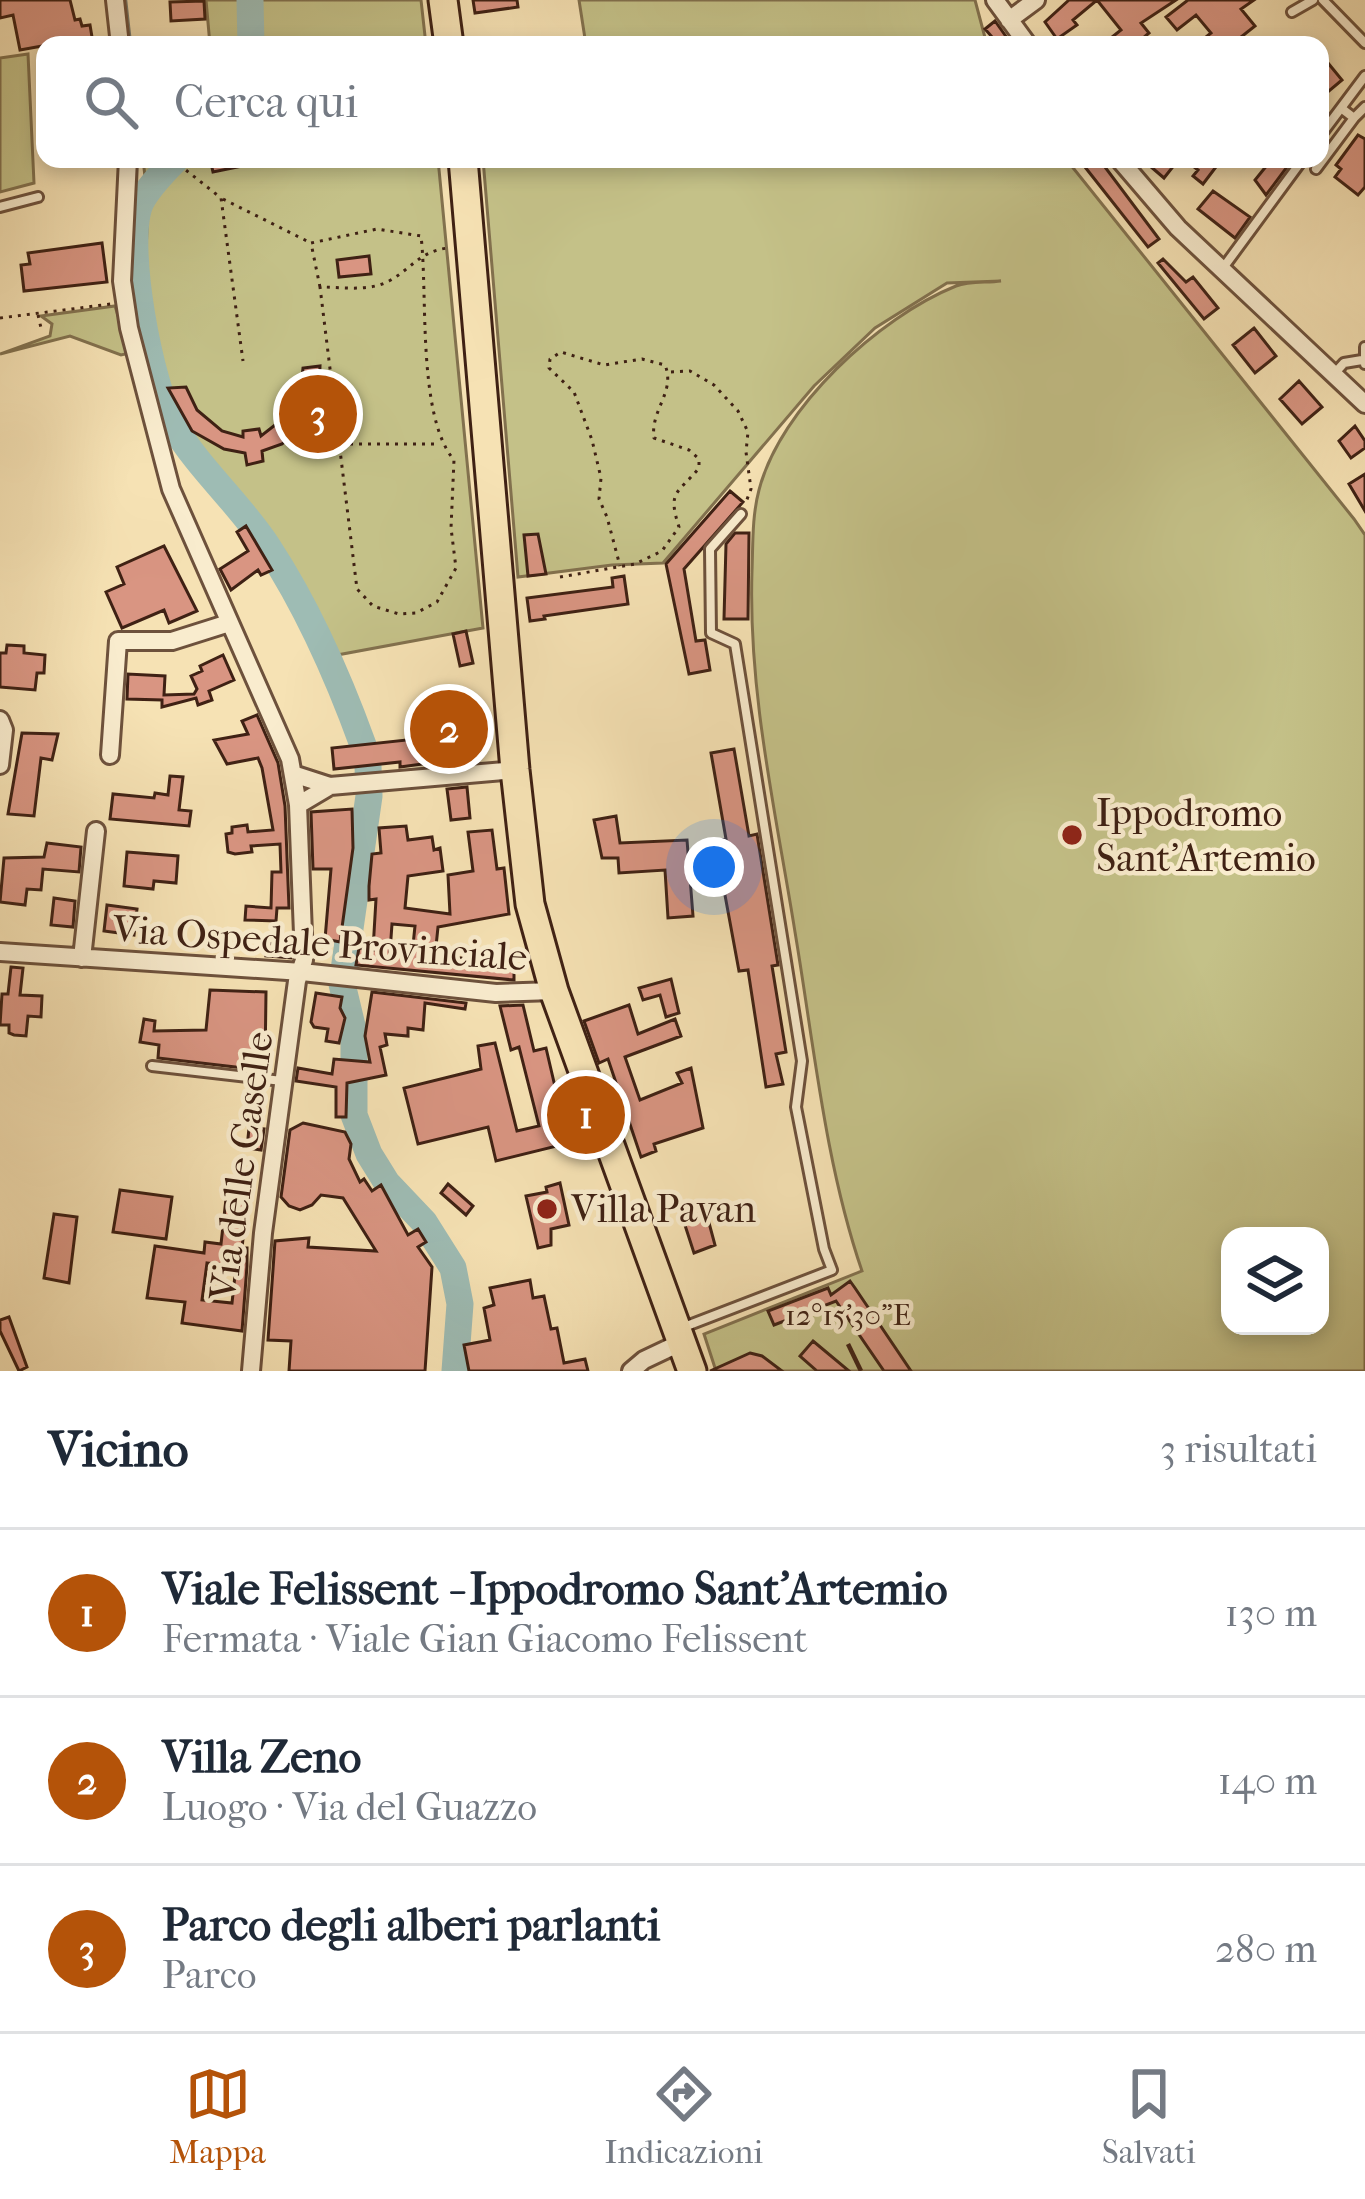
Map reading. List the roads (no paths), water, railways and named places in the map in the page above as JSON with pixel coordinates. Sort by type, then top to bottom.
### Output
[{"type":"main road","points":[[443,0],[448,36]]},
{"type":"main road","points":[[464,168],[530,904],[554,992],[692,1371]]},
{"type":"street","points":[[116,0],[119,36]]},
{"type":"street","points":[[995,0],[1021,36]]},
{"type":"street","points":[[1009,20],[1036,0]]},
{"type":"street","name":"Via delle Caselle","points":[[127,168],[124,302],[165,470],[286,748],[298,805],[302,971],[283,1081],[251,1371]]},
{"type":"street","points":[[1127,168],[1178,228],[1365,404]]},
{"type":"street","points":[[110,755],[118,640],[172,641],[230,623]]},
{"type":"street","points":[[0,720],[4,730],[0,765]]},
{"type":"street","points":[[293,774],[330,786],[515,770]]},
{"type":"street","points":[[298,805],[330,786]]},
{"type":"street","name":"Via Ospedale Provinciale","points":[[82,958],[96,831]]},
{"type":"street","name":"Via Ospedale Provinciale","points":[[0,952],[302,971],[496,993],[554,992]]},
{"type":"street","points":[[631,1371],[679,1336]]},
{"type":"lane","points":[[1292,13],[1313,0]]},
{"type":"lane","points":[[1323,0],[1365,43]]},
{"type":"lane","points":[[1329,124],[1365,76]]},
{"type":"lane","points":[[1329,152],[1365,107]]},
{"type":"lane","points":[[1341,108],[1354,118]]},
{"type":"lane","points":[[1222,270],[1296,168]]},
{"type":"lane","points":[[0,207],[38,197]]},
{"type":"lane","points":[[1333,375],[1344,363],[1364,362],[1365,347]]},
{"type":"lane","points":[[679,1336],[832,1270],[796,1107],[802,1061],[735,644],[711,633],[710,549],[741,514]]},
{"type":"lane","points":[[152,1066],[283,1081]]},
{"type":"waterway","points":[[125,0],[129,36]]},
{"type":"waterway","points":[[250,0],[251,36]]},
{"type":"waterway","points":[[136,168],[136,194],[141,203]]},
{"type":"waterway","points":[[167,168],[144,196],[136,221],[137,280],[156,380],[183,441],[283,570],[333,668],[363,745]]},
{"type":"waterway","points":[[368,766],[369,796],[342,984],[354,1034],[354,1115],[387,1183],[424,1222],[453,1268],[460,1304],[455,1371]]},
{"type":"place","name":"Parco degli alberi parlanti","points":[[318,414]]},
{"type":"place","name":"Villa Zeno","points":[[449,729]]},
{"type":"place","name":"Ippodromo Sant'Artemio","points":[[1072,835]]},
{"type":"place","name":"Viale Felissent - Ippodromo Sant'Artemio","points":[[586,1115]]},
{"type":"place","name":"Villa Pavan","points":[[547,1209]]}]
